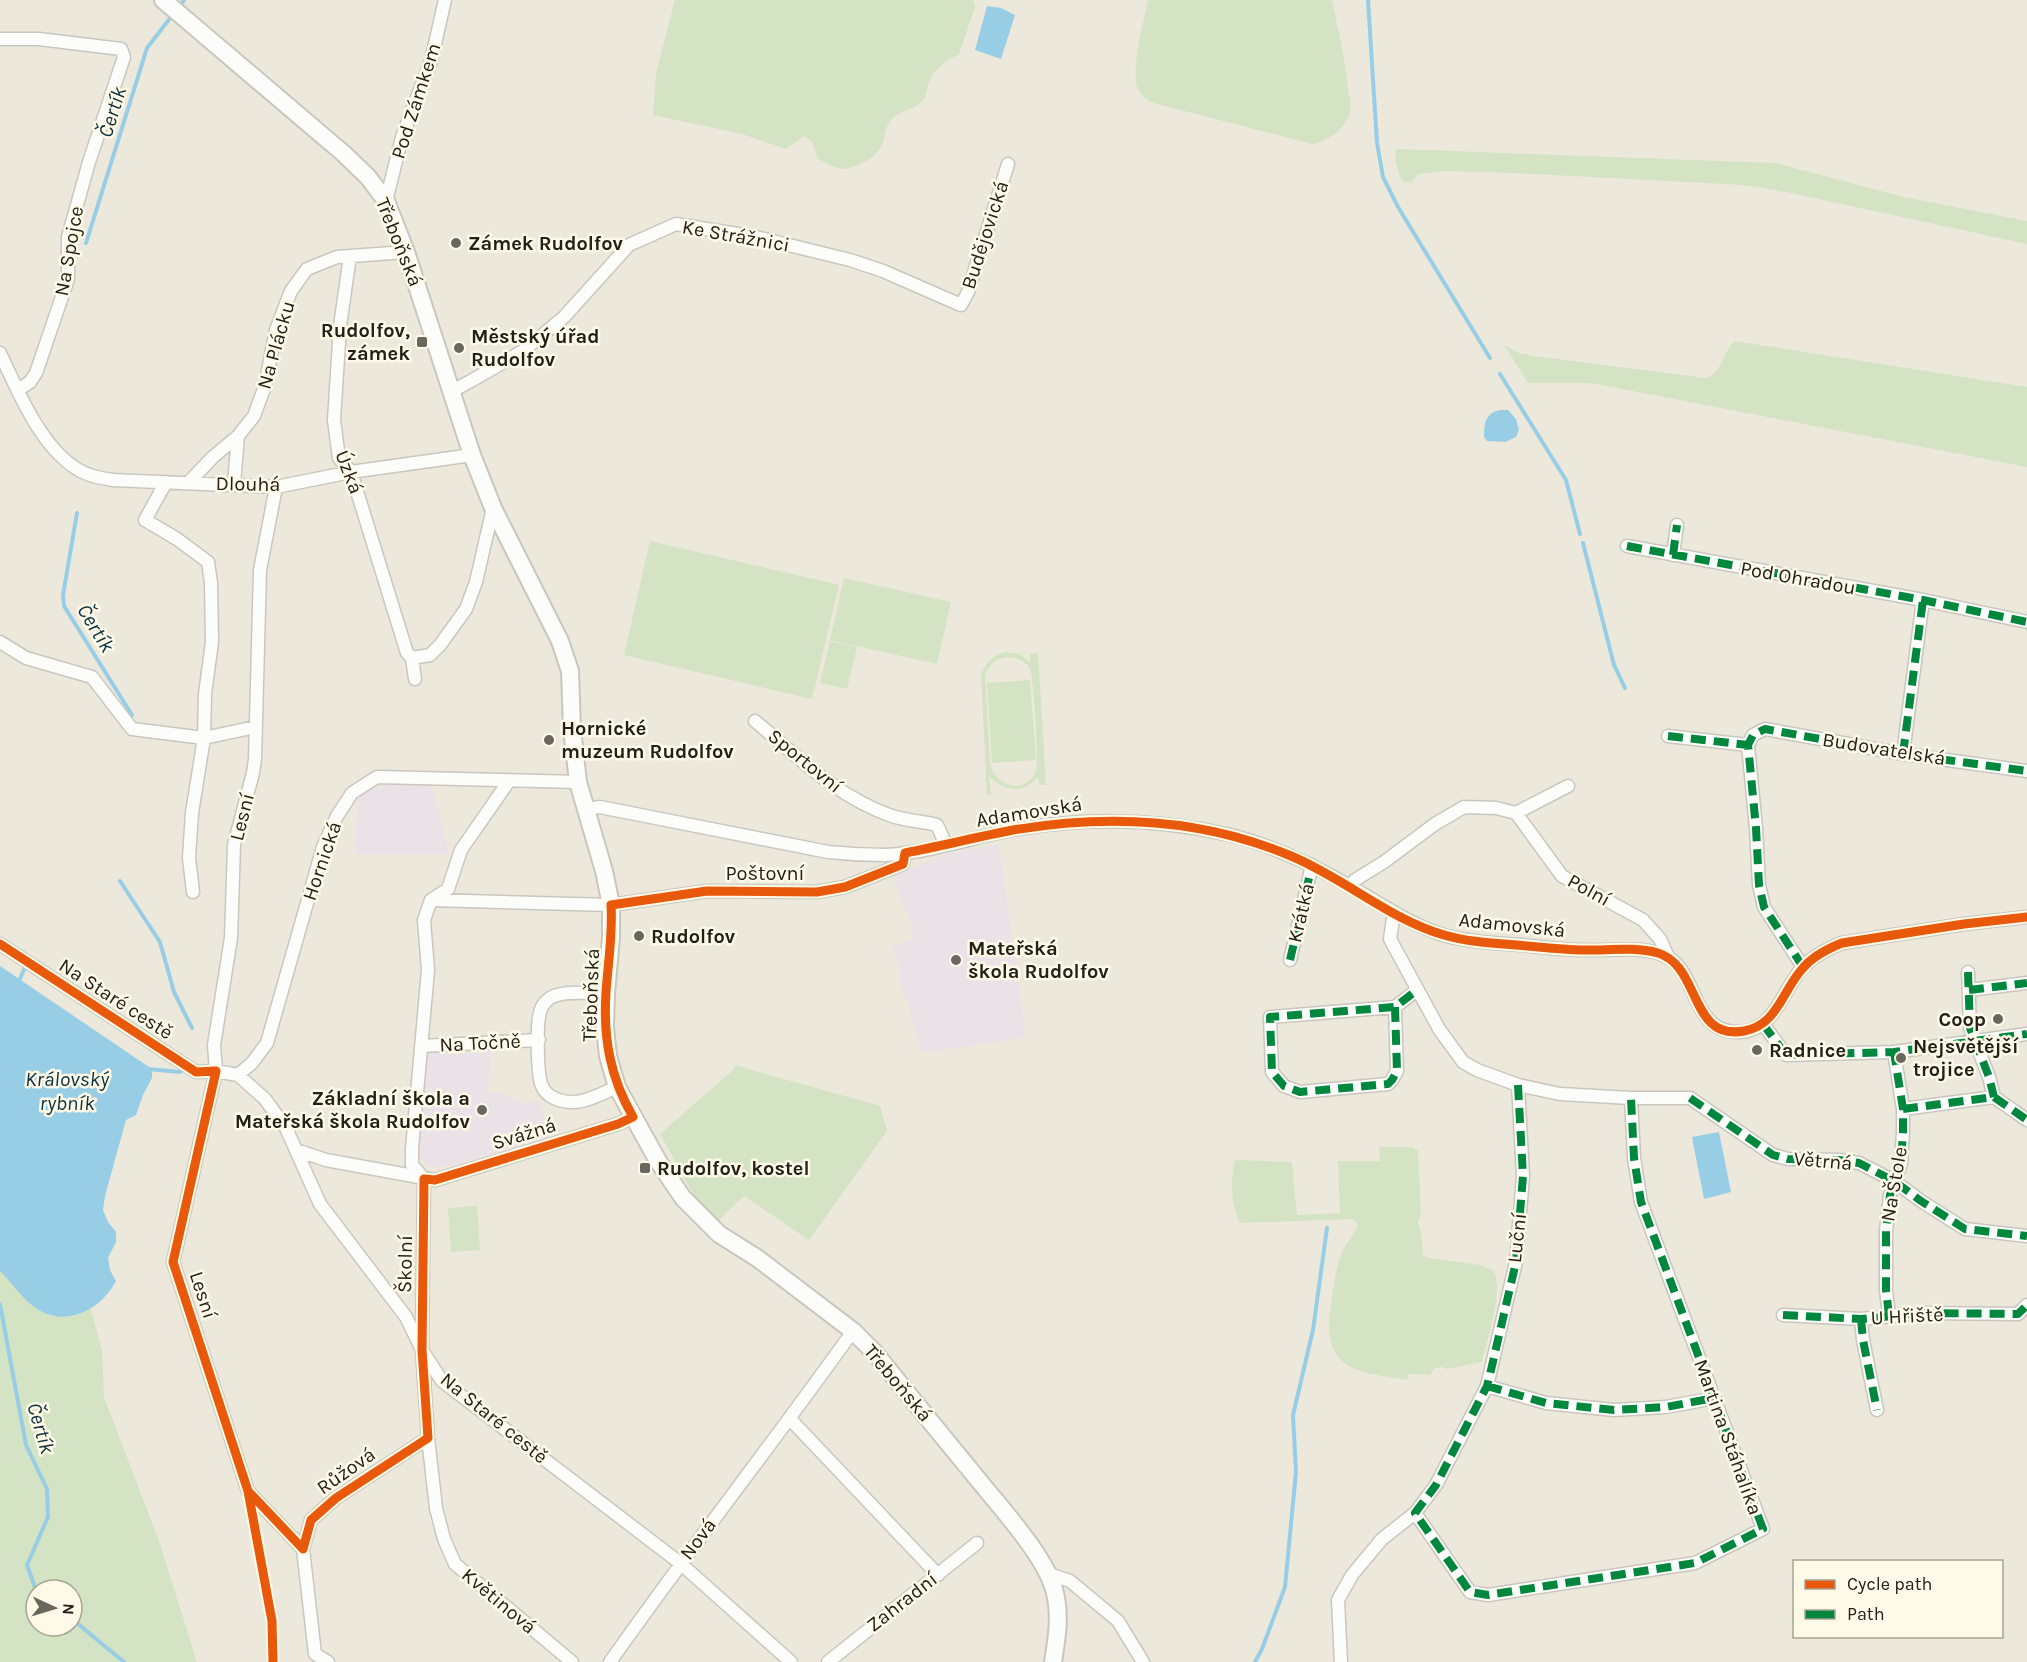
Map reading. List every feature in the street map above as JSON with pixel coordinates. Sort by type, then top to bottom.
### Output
[{"type":"main road","name":"Třeboňská","points":[[164,1],[343,153],[368,177],[386,201],[406,252],[472,455],[493,508],[560,641],[570,670],[572,729],[578,782],[606,879],[611,905],[606,1042],[617,1087],[633,1117],[683,1198],[719,1234],[757,1258],[853,1331],[875,1353],[1017,1528],[1048,1574],[1058,1608],[1058,1634],[1053,1662]]},
{"type":"street","name":"Pod Zámkem","points":[[386,201],[402,138],[431,61],[444,0]]},
{"type":"street","name":"Na Spojce","points":[[0,39],[39,39],[121,49],[124,57],[89,162],[68,237],[68,279],[36,373],[30,382],[18,390]]},
{"type":"street","name":"Budějovická","points":[[961,305],[968,292],[1008,164]]},
{"type":"street","name":"Ke Strážnici","points":[[452,390],[523,351],[564,316],[629,245],[676,224],[756,237],[850,260],[883,271],[961,305]]},
{"type":"street","name":"Na Plácku","points":[[188,483],[238,436],[254,416],[265,386],[276,330],[291,291],[307,269],[337,256],[406,252]]},
{"type":"street","name":"Úzká","points":[[350,256],[340,326],[334,420],[339,458],[351,472],[407,652],[412,658],[415,679]]},
{"type":"street","name":"Dlouhá","points":[[0,353],[18,390],[49,443],[78,470],[94,477],[113,480],[276,487],[351,472],[472,455]]},
{"type":"street","points":[[234,484],[238,436]]},
{"type":"street","points":[[166,482],[145,520],[177,539],[208,562],[211,583],[212,642],[205,694],[204,738],[192,813],[189,858],[193,892]]},
{"type":"street","name":"Lesní","points":[[276,487],[260,570],[253,773],[234,845],[231,938],[214,1044],[216,1071],[173,1262],[248,1491],[303,1549]]},
{"type":"street","points":[[412,658],[430,655],[466,609],[476,582],[493,508]]},
{"type":"street","points":[[1673,555],[1677,525]]},
{"type":"street","name":"Pod Ohradou","points":[[1627,546],[1923,600],[2027,622]]},
{"type":"street","points":[[1904,754],[1923,600]]},
{"type":"street","points":[[0,642],[26,657],[92,677],[132,729],[204,738],[255,727]]},
{"type":"street","name":"Sportovní","points":[[755,721],[819,777],[840,791],[891,816],[937,825],[946,845]]},
{"type":"street","name":"Budovatelská","points":[[1748,745],[1753,735],[1765,729],[1904,754],[2027,771]]},
{"type":"street","points":[[1668,736],[1748,745],[1759,885],[1764,907],[1803,967]]},
{"type":"street","name":"Hornická","points":[[238,1075],[252,1063],[267,1043],[323,847],[352,793],[377,777],[578,782]]},
{"type":"street","points":[[431,900],[448,889],[460,850],[509,781]]},
{"type":"street","points":[[1350,886],[1355,880],[1384,862],[1435,824],[1464,807],[1496,808],[1516,813],[1568,786]]},
{"type":"street","name":"Adamovská","points":[[585,808],[600,807],[828,852],[904,858],[946,845],[1014,830],[1087,821],[1144,821],[1231,835],[1290,855],[1312,865],[1394,912],[1443,935],[1472,941],[1581,950],[1638,950],[1668,957]]},
{"type":"street","name":"Polní","points":[[1516,813],[1562,876],[1643,920],[1660,939],[1668,957]]},
{"type":"street","name":"Poštovní","points":[[431,900],[611,905],[707,891],[817,892],[845,887],[904,858]]},
{"type":"street","name":"Krátká","points":[[1290,960],[1312,865]]},
{"type":"street","name":"Školní","points":[[422,1350],[424,1179],[412,1165],[412,1157],[428,970],[424,920],[431,900]]},
{"type":"street","points":[[1394,912],[1390,939],[1439,1029],[1463,1062],[1477,1070],[1518,1085],[1560,1094],[1631,1098]]},
{"type":"street","points":[[1668,957],[1681,969],[1706,1018],[1723,1029],[1743,1032],[1763,1024],[1771,1016],[1803,967],[1819,954],[1842,943],[1964,924],[2027,917]]},
{"type":"street","name":"Na Staré cestě","points":[[0,944],[196,1072],[216,1071],[238,1075],[264,1099],[286,1128],[320,1204],[406,1317],[422,1350],[442,1381],[680,1563],[792,1662]]},
{"type":"street","points":[[1968,972],[1970,1028],[1989,1077],[1994,1097],[2027,1120]]},
{"type":"street","points":[[1969,990],[2027,982]]},
{"type":"street","points":[[1395,1007],[1397,1071],[1388,1084],[1300,1092],[1284,1086],[1272,1072],[1270,1017],[1395,1007],[1417,990]]},
{"type":"street","name":"Na Točně","points":[[606,994],[560,994],[548,999],[542,1006],[539,1016],[539,1080],[547,1094],[562,1101],[573,1102],[584,1101],[617,1087]]},
{"type":"street","points":[[1763,1024],[1786,1055],[1894,1052],[2027,1034]]},
{"type":"street","name":"Na Točně","points":[[421,1046],[539,1040]]},
{"type":"street","name":"Na Štole","points":[[1889,1316],[1886,1290],[1886,1231],[1890,1195],[1901,1164],[1903,1109],[1894,1052]]},
{"type":"street","name":"Luční","points":[[1341,1662],[1338,1600],[1352,1575],[1382,1539],[1415,1513],[1436,1485],[1487,1386],[1516,1262],[1523,1176],[1518,1085]]},
{"type":"street","points":[[1903,1109],[1994,1097]]},
{"type":"street","name":"Větrná","points":[[1631,1098],[1690,1098],[1773,1155],[1788,1159],[1839,1160],[1858,1163],[1894,1180],[1921,1201],[1965,1229],[2027,1236]]},
{"type":"street","name":"Martina Stáhalíka","points":[[1415,1513],[1470,1592],[1488,1595],[1695,1563],[1763,1529],[1641,1202],[1634,1158],[1631,1098]]},
{"type":"street","name":"Svážná","points":[[296,1150],[326,1160],[435,1180],[618,1124],[633,1117]]},
{"type":"street","name":"U Hřiště","points":[[1783,1315],[1861,1319],[1923,1313],[2018,1314],[2027,1305]]},
{"type":"street","points":[[1861,1319],[1877,1410]]},
{"type":"street","name":"Nová","points":[[610,1662],[680,1563],[790,1419],[853,1331]]},
{"type":"street","name":"Květinová","points":[[422,1350],[436,1508],[444,1539],[455,1564],[572,1662]]},
{"type":"street","points":[[1487,1386],[1546,1403],[1614,1410],[1666,1407],[1714,1398]]},
{"type":"street","points":[[790,1419],[938,1575]]},
{"type":"street","name":"Růžová","points":[[303,1549],[311,1520],[336,1498],[428,1438]]},
{"type":"street","name":"Zahradní","points":[[828,1662],[976,1543]]},
{"type":"street","points":[[303,1549],[315,1654],[328,1662]]},
{"type":"street","points":[[1048,1574],[1070,1581],[1118,1621],[1143,1662]]},
{"type":"shaded area","points":[[392,783],[432,784],[449,854],[354,854],[358,803],[355,802],[364,792]]},
{"type":"shaded area","name":"Mateřská škola Rudolfov","points":[[999,844],[1026,1037],[923,1053],[898,975],[901,972],[891,948],[915,937],[893,876],[947,854]]},
{"type":"shaded area","name":"Základní škola a Mateřská škola Rudolfov","points":[[481,1049],[491,1049],[488,1093],[506,1093],[506,1098],[517,1098],[520,1105],[539,1100],[544,1117],[548,1116],[549,1121],[545,1123],[550,1138],[453,1166],[430,1167],[421,1160],[418,1153],[428,1052],[444,1050],[481,1054]]},
{"type":"green space","points":[[675,0],[973,0],[975,7],[959,54],[937,70],[929,83],[923,101],[900,113],[889,123],[882,145],[876,154],[861,164],[844,169],[818,159],[812,142],[804,136],[786,149],[742,134],[653,115],[656,73]]},
{"type":"green space","points":[[1148,0],[1332,0],[1351,103],[1345,123],[1323,141],[1312,144],[1150,102],[1139,91],[1136,83],[1136,60]]},
{"type":"green space","points":[[1396,150],[1775,163],[1904,197],[2027,221],[2027,244],[1744,185],[1446,171],[1418,174],[1411,183],[1402,181],[1399,173]]},
{"type":"green space","points":[[1735,341],[2027,387],[2027,467],[1591,383],[1528,383],[1504,345],[1519,353],[1534,356],[1706,378],[1716,372]]},
{"type":"green space","points":[[650,541],[839,585],[812,699],[624,655]]},
{"type":"green space","points":[[844,578],[951,602],[937,664],[830,640]]},
{"type":"green space","points":[[830,641],[857,647],[847,689],[820,683]]},
{"type":"green space","points":[[1001,653],[1019,654],[1030,662],[1030,654],[1038,653],[1046,785],[1039,785],[1038,777],[1026,786],[1007,788],[989,776],[991,794],[987,795],[981,676],[987,663]],"holes":[[[1006,657],[1017,658],[1028,666],[1033,687],[1036,720],[1036,771],[1031,779],[1018,786],[1011,785],[997,777],[990,762],[985,676],[996,661]]]},
{"type":"green space","points":[[1030,680],[1036,760],[992,763],[987,683]]},
{"type":"green space","points":[[735,1065],[880,1106],[887,1131],[809,1240],[744,1196],[718,1221],[697,1201],[660,1134],[734,1069]]},
{"type":"green space","points":[[1379,1147],[1412,1147],[1418,1151],[1421,1213],[1418,1223],[1423,1255],[1429,1258],[1480,1265],[1494,1271],[1497,1280],[1496,1303],[1482,1362],[1446,1369],[1435,1368],[1430,1375],[1409,1374],[1407,1380],[1363,1372],[1351,1367],[1341,1360],[1334,1350],[1329,1318],[1340,1257],[1358,1224],[1353,1219],[1240,1223],[1232,1192],[1235,1160],[1292,1162],[1297,1215],[1340,1213],[1338,1161],[1380,1161]]},
{"type":"green space","points":[[477,1206],[480,1250],[451,1252],[448,1208]]},
{"type":"green space","points":[[0,1271],[14,1285],[72,1317],[91,1309],[102,1351],[104,1397],[159,1541],[197,1662],[0,1662]]},
{"type":"water","points":[[987,6],[1001,8],[1015,15],[1001,59],[975,50]]},
{"type":"water","points":[[1508,410],[1516,419],[1519,430],[1516,437],[1505,442],[1487,441],[1484,437],[1487,419],[1492,413]]},
{"type":"water","name":"Královský rybník","points":[[0,966],[152,1069],[152,1078],[136,1115],[126,1120],[105,1196],[103,1210],[108,1222],[116,1232],[116,1242],[108,1258],[110,1270],[116,1281],[100,1301],[79,1314],[56,1316],[44,1313],[24,1298],[0,1271]]},
{"type":"water","points":[[1719,1132],[1731,1192],[1704,1199],[1692,1137]]},
{"type":"waterway","name":"Čertík","points":[[178,8],[184,0]]},
{"type":"waterway","points":[[1368,0],[1377,143],[1383,177],[1398,207],[1490,358]]},
{"type":"waterway","name":"Čertík","points":[[86,243],[147,48],[174,13]]},
{"type":"waterway","points":[[1500,374],[1566,480],[1580,534]]},
{"type":"waterway","name":"Čertík","points":[[77,513],[63,595],[64,606],[132,715]]},
{"type":"waterway","points":[[1583,543],[1614,665],[1625,688]]},
{"type":"waterway","points":[[120,881],[160,942],[174,992],[192,1028]]},
{"type":"waterway","name":"Čertík","points":[[18,983],[26,965]]},
{"type":"waterway","points":[[148,1069],[180,1072],[182,1069]]},
{"type":"waterway","points":[[1255,1662],[1285,1587],[1296,1472],[1293,1415],[1313,1330],[1327,1228]]},
{"type":"waterway","name":"Čertík","points":[[0,1304],[26,1445],[47,1489],[48,1517],[27,1565],[32,1578]]},
{"type":"waterway","name":"Čertík","points":[[84,1629],[124,1662]]},
{"type":"marked path","points":[[1673,555],[1677,525]]},
{"type":"marked path","points":[[1627,546],[1923,600],[2027,622]]},
{"type":"marked path","points":[[1903,754],[1923,600]]},
{"type":"marked path","points":[[1803,967],[1764,907],[1759,885],[1748,745],[1753,735],[1765,729],[1903,754],[2027,771]]},
{"type":"marked path","points":[[1668,736],[1748,745]]},
{"type":"marked path","points":[[1290,960],[1312,865]]},
{"type":"marked path","points":[[1968,972],[1970,1028],[1989,1077],[1994,1097]]},
{"type":"marked path","points":[[1969,990],[2027,983]]},
{"type":"marked path","points":[[1395,1007],[1397,1071],[1388,1084],[1300,1092],[1284,1086],[1272,1072],[1270,1017],[1395,1007],[1417,990]]},
{"type":"marked path","points":[[1763,1024],[1786,1055],[1894,1052],[2027,1034]]},
{"type":"marked path","points":[[1889,1315],[1886,1290],[1886,1231],[1890,1195],[1901,1164],[1903,1132],[1903,1109],[1894,1052]]},
{"type":"marked path","points":[[1518,1085],[1523,1176],[1516,1262],[1491,1370],[1487,1386],[1436,1485],[1415,1513],[1470,1592],[1488,1595],[1695,1563],[1763,1529],[1641,1202],[1634,1158],[1631,1098]]},
{"type":"marked path","points":[[1903,1109],[1994,1097],[2027,1120]]},
{"type":"marked path","points":[[1690,1098],[1773,1155],[1788,1159],[1839,1160],[1859,1163],[1894,1181],[1965,1229],[2027,1236]]},
{"type":"marked path","points":[[1783,1315],[1861,1319],[1923,1313],[2018,1314],[2027,1305]]},
{"type":"marked path","points":[[1861,1319],[1877,1410]]},
{"type":"marked path","points":[[1487,1386],[1546,1403],[1614,1410],[1666,1407],[1714,1398]]},
{"type":"cycle path","points":[[248,1491],[303,1549],[311,1520],[336,1498],[428,1438],[422,1350],[424,1179],[435,1180],[618,1124],[633,1117],[619,1087],[607,1041],[605,1009],[611,938],[611,905],[707,891],[817,892],[845,887],[903,864],[905,853],[1013,830],[1084,822],[1154,823],[1223,834],[1257,843],[1291,856],[1330,875],[1404,919],[1444,935],[1480,942],[1556,949],[1629,949],[1658,953],[1672,960],[1682,972],[1704,1014],[1713,1025],[1726,1031],[1744,1031],[1764,1022],[1807,964],[1821,953],[1842,943],[1964,924],[2027,917]]},
{"type":"cycle path","points":[[0,944],[196,1072],[216,1071],[173,1262],[248,1491],[272,1621],[273,1662]]},
{"type":"place","name":"Zámek Rudolfov","points":[[456,243]]},
{"type":"place","name":"Rudolfov, zámek","points":[[422,342]]},
{"type":"place","name":"Městský úřad Rudolfov","points":[[459,348]]},
{"type":"place","name":"Hornické muzeum Rudolfov","points":[[549,740]]},
{"type":"place","name":"Rudolfov","points":[[639,936]]},
{"type":"place","name":"Mateřská škola Rudolfov","points":[[956,960]]},
{"type":"place","name":"Coop","points":[[1998,1019]]},
{"type":"place","name":"Radnice","points":[[1757,1050]]},
{"type":"place","name":"Nejsvětější trojice","points":[[1901,1058]]},
{"type":"place","name":"Základní škola a Mateřská škola Rudolfov","points":[[482,1110]]},
{"type":"place","name":"Rudolfov, kostel","points":[[645,1168]]}]
